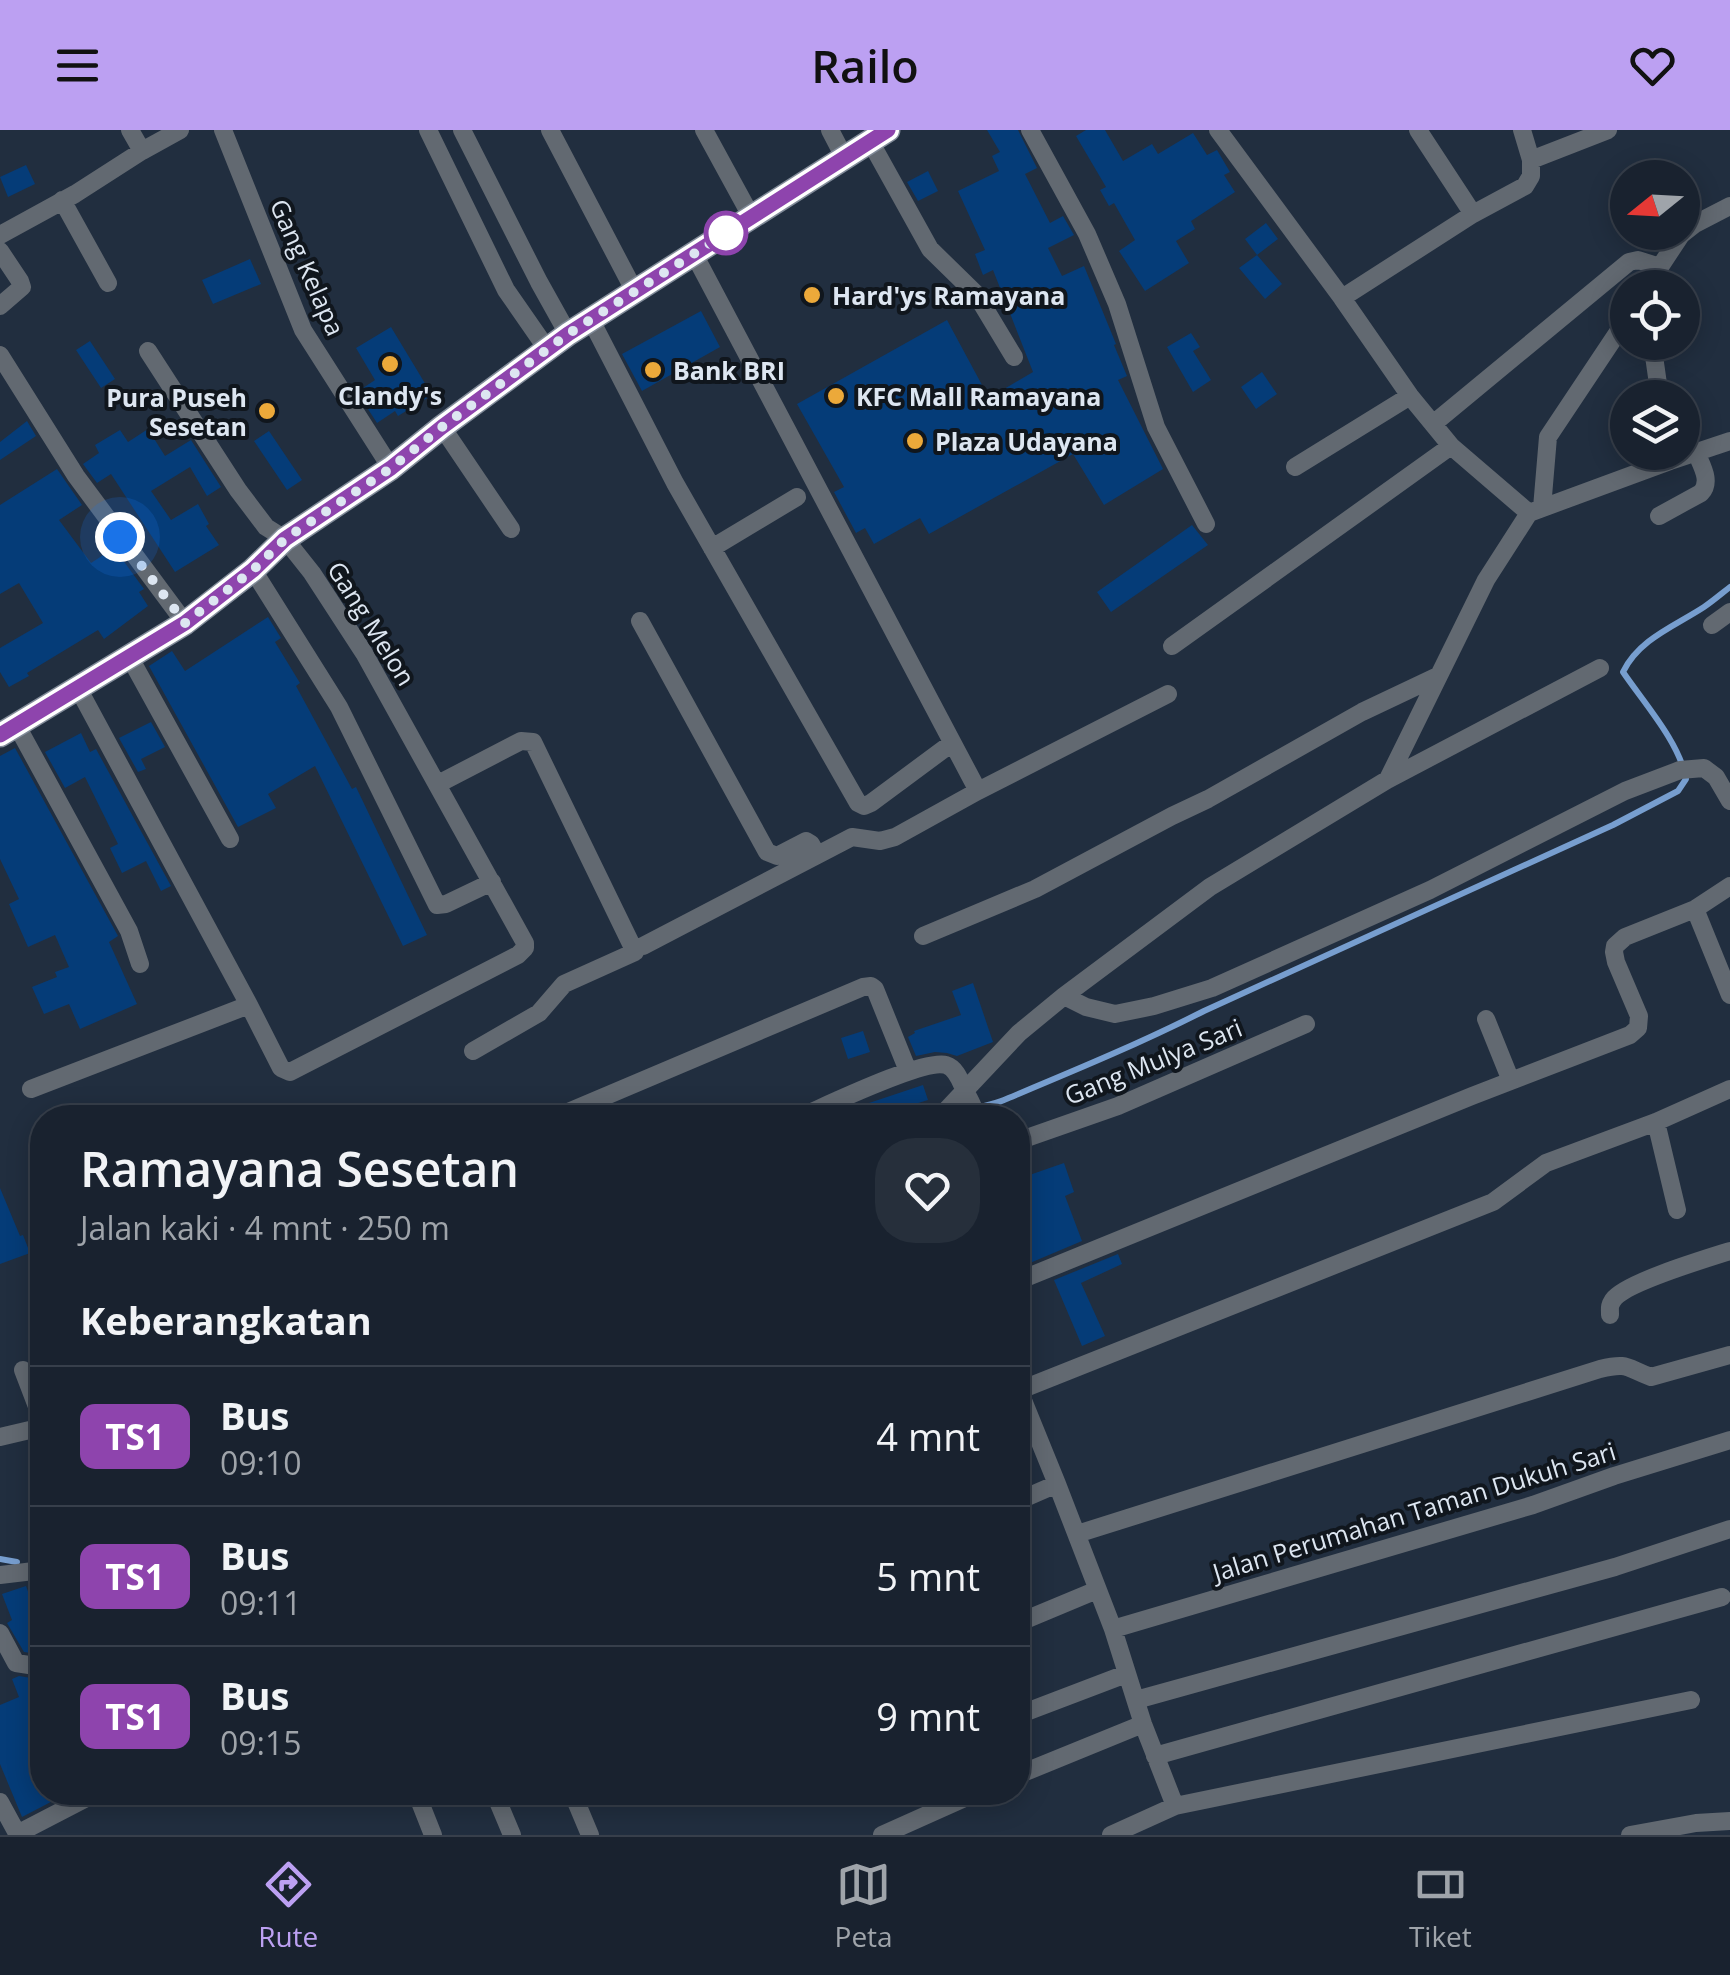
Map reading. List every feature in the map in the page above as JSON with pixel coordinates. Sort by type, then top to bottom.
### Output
[{"type":"main road","points":[[8,730],[185,623],[253,570],[285,539],[391,468],[569,334],[879,136]]},
{"type":"street","points":[[130,130],[142,151]]},
{"type":"street","points":[[0,235],[180,130]]},
{"type":"street","name":"Gang Kelapa","points":[[223,130],[303,330],[391,468]]},
{"type":"street","points":[[428,130],[506,290],[569,334]]},
{"type":"street","points":[[462,130],[569,334],[666,466],[858,803],[870,803],[952,743]]},
{"type":"street","points":[[550,130],[636,292]]},
{"type":"street","points":[[704,130],[751,216]]},
{"type":"street","points":[[830,130],[844,157]]},
{"type":"street","points":[[1030,130],[1087,234],[1117,304],[1156,428],[1206,524]]},
{"type":"street","points":[[1218,130],[1410,396],[1451,446],[1535,511]]},
{"type":"street","points":[[1418,130],[1472,214]]},
{"type":"street","points":[[1342,298],[1472,214],[1525,186],[1532,176],[1532,160],[1522,130]]},
{"type":"street","points":[[1532,160],[1608,130]]},
{"type":"street","points":[[879,136],[930,248],[976,294],[1014,356]]},
{"type":"street","points":[[62,200],[108,283]]},
{"type":"street","points":[[1658,270],[1694,224],[1730,206]]},
{"type":"street","points":[[0,251],[22,287],[0,306]]},
{"type":"street","points":[[694,254],[843,526],[978,791]]},
{"type":"street","points":[[1433,424],[1629,262],[1638,260],[1660,267]]},
{"type":"street","points":[[1387,780],[1486,580],[1535,511],[1548,438],[1610,344]]},
{"type":"street","name":"Gang Melon","points":[[148,352],[238,490],[266,527],[285,539],[312,572],[438,784],[526,948],[294,1071],[281,1068],[250,1006]]},
{"type":"street","points":[[0,355],[84,488],[185,623]]},
{"type":"street","points":[[1295,466],[1410,396]]},
{"type":"street","points":[[442,427],[510,528]]},
{"type":"street","points":[[1700,451],[1730,441]]},
{"type":"street","points":[[1172,646],[1451,446]]},
{"type":"street","points":[[1660,516],[1706,488],[1700,463]]},
{"type":"street","points":[[1535,511],[1637,470]]},
{"type":"street","points":[[712,548],[798,497]]},
{"type":"street","points":[[253,570],[339,707],[437,905],[492,882]]},
{"type":"street","points":[[1712,625],[1730,612]]},
{"type":"street","points":[[640,620],[767,852],[777,856],[806,841],[817,856]]},
{"type":"street","points":[[129,656],[230,840]]},
{"type":"street","points":[[828,1105],[908,1071],[936,1064],[945,1064],[956,1073],[971,1103],[1019,1033],[1210,887],[1387,780],[1600,668]]},
{"type":"street","points":[[923,936],[1035,889],[1208,799],[1362,712],[1438,676]]},
{"type":"street","points":[[31,1089],[250,1006],[78,688]]},
{"type":"street","points":[[642,946],[852,837],[880,841],[896,837],[1168,694]]},
{"type":"street","points":[[8,730],[129,931],[140,964]]},
{"type":"street","points":[[438,784],[521,741],[532,742],[635,952],[564,984],[540,1014],[473,1051]]},
{"type":"street","points":[[1064,996],[1086,1007],[1115,1014],[1212,988],[1430,890],[1625,791],[1680,770],[1704,768],[1716,777],[1730,801]]},
{"type":"street","points":[[1030,1276],[1630,1035],[1638,1028],[1639,1016],[1616,962],[1615,946],[1625,936],[1695,909],[1730,886]]},
{"type":"street","points":[[1695,909],[1730,994]]},
{"type":"street","points":[[585,1105],[871,986],[908,1071]]},
{"type":"street","points":[[1486,1019],[1511,1081]]},
{"type":"street","name":"Gang Mulya Sari","points":[[1030,1137],[1118,1106],[1306,1024]]},
{"type":"street","points":[[1030,1394],[1493,1202],[1546,1164],[1729,1094]]},
{"type":"street","points":[[1656,1122],[1677,1210]]},
{"type":"street","points":[[1610,1315],[1615,1297],[1631,1287],[1730,1251]]},
{"type":"street","points":[[1077,1534],[1618,1364],[1651,1378],[1730,1355]]},
{"type":"street","points":[[23,1370],[30,1389]]},
{"type":"street","points":[[1030,1421],[1113,1629],[1142,1724],[1175,1806]]},
{"type":"street","points":[[0,1437],[30,1430]]},
{"type":"street","name":"Jalan Perumahan Taman Dukuh Sari","points":[[1113,1629],[1533,1505],[1730,1440]]},
{"type":"street","points":[[1030,1496],[1057,1484]]},
{"type":"street","points":[[1136,1700],[1615,1567],[1730,1529]]},
{"type":"street","points":[[0,1575],[30,1571]]},
{"type":"street","points":[[1030,1618],[1097,1590]]},
{"type":"street","points":[[1156,1756],[1722,1598]]},
{"type":"street","points":[[0,1633],[16,1663],[30,1665]]},
{"type":"street","points":[[1030,1711],[1126,1674]]},
{"type":"street","points":[[1113,1835],[1175,1806],[1691,1700]]},
{"type":"street","points":[[1030,1770],[1142,1724]]},
{"type":"street","points":[[0,1802],[18,1835],[74,1805]]},
{"type":"street","points":[[421,1805],[433,1835]]},
{"type":"street","points":[[499,1805],[512,1835]]},
{"type":"street","points":[[577,1805],[590,1835]]},
{"type":"street","points":[[882,1835],[949,1805]]},
{"type":"street","points":[[1630,1835],[1698,1829],[1730,1821]]},
{"type":"building","points":[[987,130],[1018,130],[1037,168],[1025,174],[1050,223],[1063,216],[1074,235],[1048,248],[1062,276],[1084,266],[1127,376],[1118,380],[1163,469],[1104,505],[1073,454],[929,534],[920,518],[874,544],[865,528],[856,533],[834,492],[844,487],[797,404],[947,320],[989,398],[1033,372],[993,270],[983,275],[975,254],[985,250],[958,191],[999,171],[992,156],[1000,152]]},
{"type":"building","points":[[1086,130],[1105,130],[1123,161],[1152,144],[1158,154],[1193,133],[1207,155],[1217,150],[1230,172],[1224,175],[1235,192],[1191,221],[1195,229],[1176,241],[1189,263],[1145,291],[1119,251],[1135,240],[1114,203],[1109,206],[1100,190],[1106,187],[1076,136]]},
{"type":"building","points":[[26,165],[35,184],[8,197],[0,177]]},
{"type":"building","points":[[928,171],[938,191],[918,201],[907,182]]},
{"type":"building","points":[[1266,223],[1278,239],[1257,255],[1245,239]]},
{"type":"building","points":[[1257,255],[1282,284],[1265,299],[1239,268]]},
{"type":"building","points":[[250,259],[261,284],[213,304],[202,280]]},
{"type":"building","points":[[701,311],[720,347],[642,391],[622,354]]},
{"type":"building","name":"Clandy's","points":[[391,327],[432,395],[398,416],[395,411],[377,423],[357,392],[375,380],[356,348]]},
{"type":"building","points":[[1191,333],[1200,347],[1193,351],[1211,380],[1193,392],[1167,347]]},
{"type":"building","points":[[90,341],[115,379],[101,388],[76,350]]},
{"type":"building","points":[[1262,372],[1277,394],[1256,409],[1241,387]]},
{"type":"building","points":[[27,421],[36,436],[0,460],[0,442]]},
{"type":"building","points":[[148,429],[165,456],[191,440],[221,487],[207,496],[190,467],[151,491],[171,520],[198,504],[219,545],[175,572],[111,474],[97,483],[83,464],[99,453],[95,445],[120,430],[128,442]]},
{"type":"building","points":[[269,431],[302,480],[287,490],[254,441]]},
{"type":"building","points":[[57,469],[82,505],[59,520],[91,563],[114,548],[144,589],[139,592],[148,606],[104,639],[98,630],[9,687],[0,672],[0,648],[43,623],[19,583],[0,594],[0,505]]},
{"type":"building","points":[[1192,525],[1208,545],[1111,612],[1097,592]]},
{"type":"building","points":[[268,617],[281,638],[275,642],[300,683],[296,686],[352,789],[356,787],[427,935],[403,946],[315,766],[268,794],[276,808],[238,827],[149,666],[172,651],[185,671]]},
{"type":"building","points":[[151,722],[165,747],[141,759],[146,769],[138,772],[119,738]]},
{"type":"building","points":[[81,733],[90,752],[96,749],[171,886],[161,891],[146,861],[122,873],[110,848],[118,844],[85,777],[65,788],[45,752]]},
{"type":"building","points":[[15,748],[118,936],[109,942],[137,1004],[80,1029],[69,1004],[44,1014],[32,987],[57,977],[55,972],[69,967],[55,935],[28,947],[9,904],[19,899],[0,859],[0,756]]},
{"type":"building","points":[[973,983],[993,1042],[957,1056],[935,1052],[916,1056],[908,1037],[914,1031],[961,1015],[952,991]]},
{"type":"building","points":[[863,1031],[870,1052],[848,1059],[841,1038]]},
{"type":"building","points":[[923,1085],[928,1100],[915,1105],[869,1103]]},
{"type":"building","points":[[1064,1163],[1074,1192],[1065,1196],[1082,1241],[1030,1263],[1030,1175]]},
{"type":"building","points":[[0,1188],[30,1253],[0,1264]]},
{"type":"building","points":[[1118,1254],[1122,1264],[1081,1283],[1105,1336],[1082,1346],[1054,1280]]},
{"type":"building","points":[[26,1586],[30,1597],[30,1653],[24,1652],[7,1623],[12,1620],[2,1594]]},
{"type":"building","points":[[30,1678],[30,1805],[45,1805],[22,1817],[0,1764],[0,1705],[19,1697],[12,1679]]},
{"type":"waterway","points":[[987,1105],[1130,1046],[1613,825],[1678,791],[1686,779],[1677,751],[1623,672],[1648,642],[1730,587]]},
{"type":"waterway","points":[[0,1559],[17,1562]]},
{"type":"bus line","name":"TS1","points":[[0,735],[185,623],[253,570],[285,539],[391,468],[568,334],[888,130]]},
{"type":"place","name":"Hard'ys Ramayana","points":[[812,295]]},
{"type":"place","name":"Clandy's","points":[[390,364]]},
{"type":"place","name":"Bank BRI","points":[[653,370]]},
{"type":"place","name":"KFC Mall Ramayana","points":[[836,396]]},
{"type":"place","name":"Pura Puseh Sesetan","points":[[267,411]]},
{"type":"place","name":"Plaza Udayana","points":[[915,441]]},
{"type":"route","points":[[120,537],[185,623],[253,570],[285,539],[391,468],[568,334],[726,233]]}]
